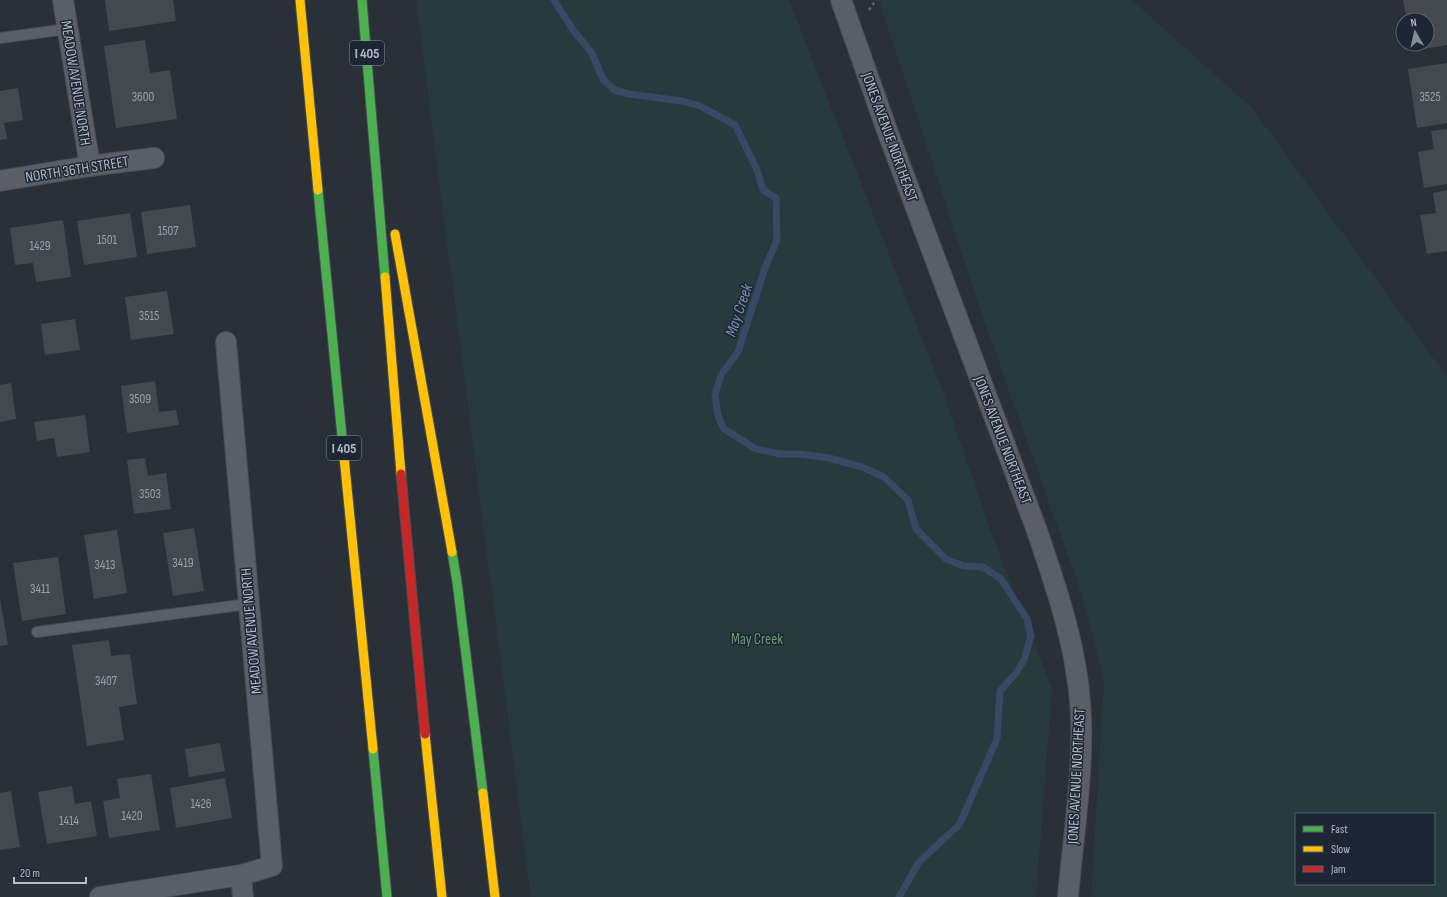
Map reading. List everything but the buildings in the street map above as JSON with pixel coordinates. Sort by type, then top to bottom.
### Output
[{"type":"highway","name":"I 405","points":[[300,0],[388,897]]},
{"type":"highway","name":"I 405","points":[[362,0],[413,613],[442,897]]},
{"type":"highway","points":[[372,107],[388,200]]},
{"type":"highway","points":[[393,224],[457,582],[495,897]]},
{"type":"street","name":"MEADOW AVENUE NORTH","points":[[62,0],[90,166]]},
{"type":"street","name":"JONES AVENUE NORTHEAST","points":[[841,0],[888,133],[1036,528],[1057,588],[1069,634],[1078,683],[1081,719],[1079,785],[1068,897]]},
{"type":"street","name":"NORTH 36TH STREET","points":[[0,181],[90,166],[154,158]]},
{"type":"street","name":"MEADOW AVENUE NORTH","points":[[226,342],[272,866],[241,875]]},
{"type":"street","points":[[100,897],[241,875],[243,897]]},
{"type":"lane","points":[[0,38],[67,30]]},
{"type":"lane","points":[[37,632],[248,604]]},
{"type":"green space","name":"May Creek","points":[[416,0],[789,0],[945,397],[988,524],[1052,689],[1036,897],[531,897]]},
{"type":"green space","points":[[879,0],[1132,0],[1252,108],[1447,377],[1447,897],[1091,897],[1104,681],[1082,595],[982,315]]},
{"type":"waterway","name":"May Creek","points":[[554,0],[573,30],[591,52],[603,79],[614,90],[629,94],[682,101],[700,106],[735,125],[757,170],[763,190],[776,198],[777,240],[765,268],[738,352],[721,375],[715,395],[718,416],[724,429],[756,449],[780,454],[799,454],[829,458],[862,467],[884,477],[908,500],[916,529],[946,559],[963,566],[983,567],[1001,579],[1027,619],[1031,636],[1024,660],[1016,673],[1000,691],[997,739],[961,821],[959,825],[919,862],[899,897]]},
{"type":"traffic: fast","points":[[362,0],[385,277]]},
{"type":"traffic: fast","points":[[318,190],[344,457]]},
{"type":"traffic: fast","points":[[452,552],[483,793]]},
{"type":"traffic: fast","points":[[373,749],[387,897]]},
{"type":"traffic: slow","points":[[300,0],[318,190]]},
{"type":"traffic: slow","points":[[395,234],[452,552]]},
{"type":"traffic: slow","points":[[385,277],[401,474]]},
{"type":"traffic: slow","points":[[344,457],[373,749]]},
{"type":"traffic: slow","points":[[425,734],[442,897]]},
{"type":"traffic: slow","points":[[483,793],[495,897]]},
{"type":"traffic: jam","points":[[401,474],[425,734]]}]
